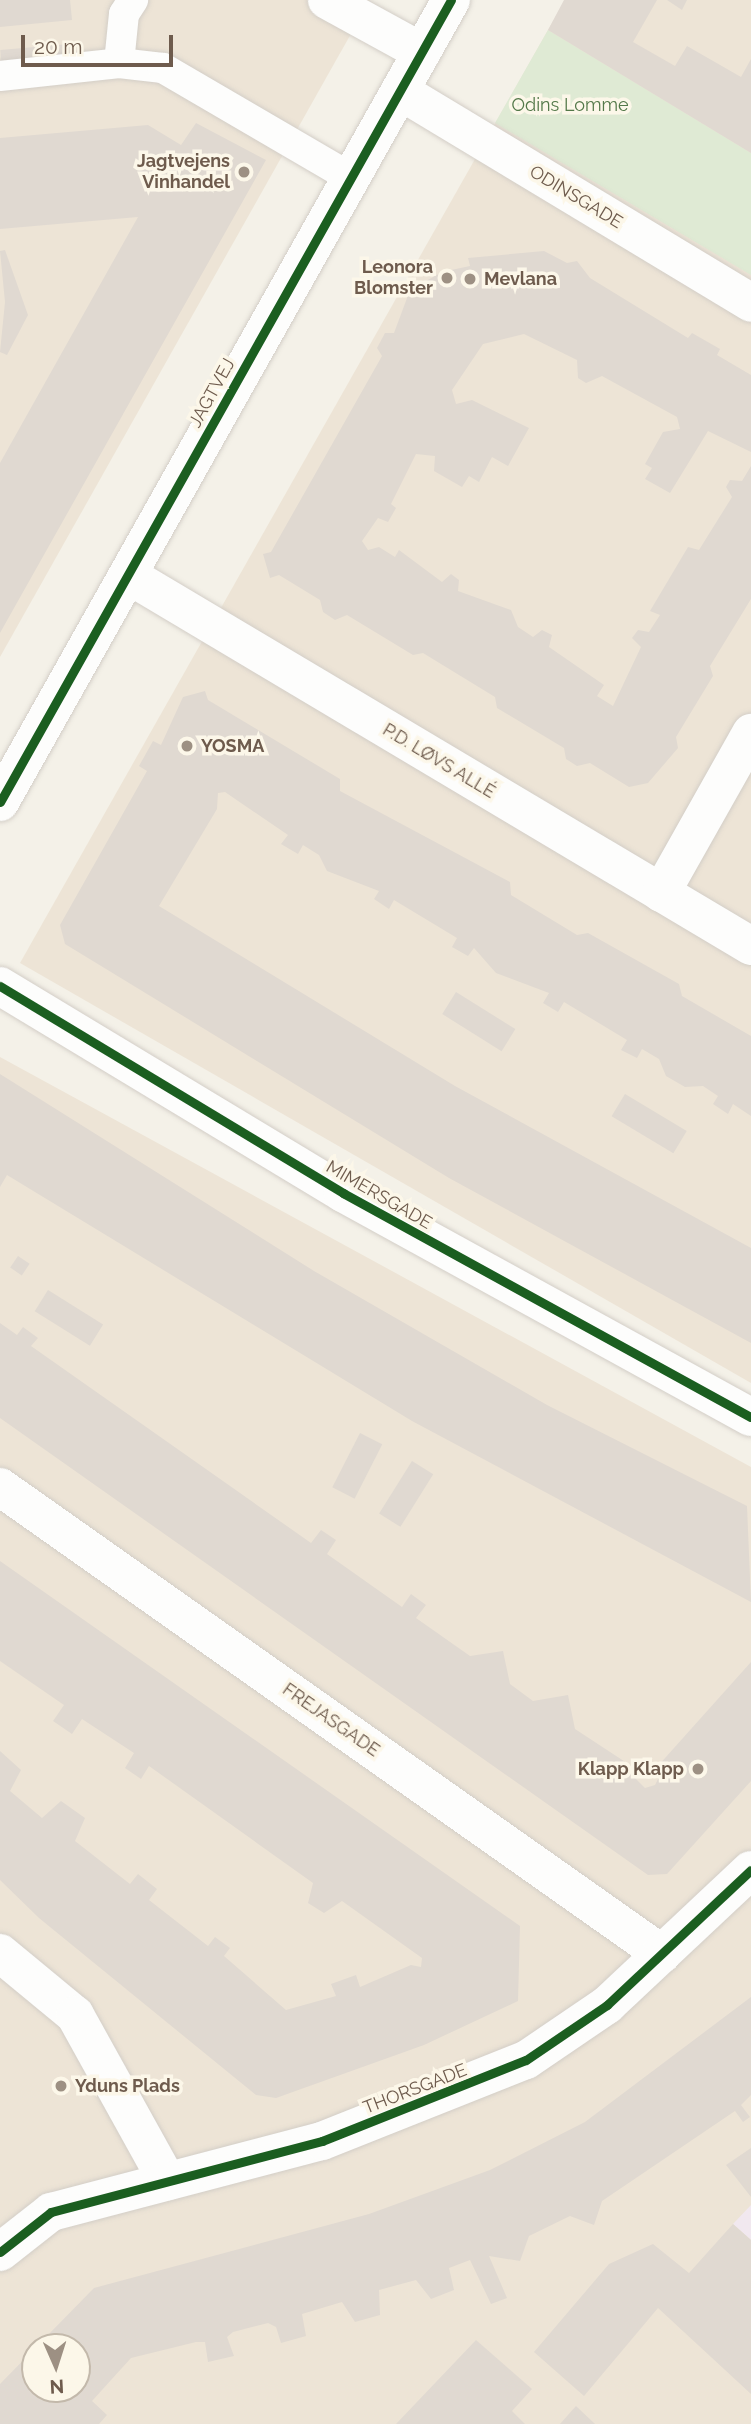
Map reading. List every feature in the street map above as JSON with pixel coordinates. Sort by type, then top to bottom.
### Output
[{"type":"street","points":[[327,0],[422,52]]},
{"type":"street","name":"JAGTVEJ","points":[[0,802],[452,0]]},
{"type":"street","name":"ODINSGADE","points":[[400,91],[751,303]]},
{"type":"street","name":"P.D. LØVS ALLÉ","points":[[128,575],[751,946]]},
{"type":"street","points":[[661,893],[751,733]]},
{"type":"street","name":"MIMERSGADE","points":[[0,986],[343,1194],[751,1417]]},
{"type":"street","name":"FREJASGADE","points":[[0,1487],[662,1954]]},
{"type":"street","name":"THORSGADE","points":[[0,2252],[51,2212],[322,2141],[526,2060],[607,2005],[751,1870]]},
{"type":"street","points":[[0,1953],[75,2015],[167,2181]]},
{"type":"lane","points":[[119,63],[124,14],[133,0]]},
{"type":"lane","points":[[0,76],[119,63],[163,68],[351,178]]},
{"type":"shaded area","points":[[0,0],[370,0],[0,657]]},
{"type":"shaded area","points":[[565,0],[751,0],[751,1383],[20,963]]},
{"type":"shaded area","points":[[0,1057],[751,1467],[751,2424],[0,2424]]},
{"type":"shaded area","points":[[751,2205],[751,2240],[733,2224]]},
{"type":"green space","name":"Odins Lomme","points":[[548,30],[751,153],[751,275],[495,123]]},
{"type":"building","points":[[0,0],[70,0],[72,20],[0,27]]},
{"type":"building","points":[[564,0],[657,0],[633,42],[675,66],[687,46],[741,77],[751,59],[751,153],[548,30]]},
{"type":"building","points":[[667,0],[687,0],[682,10]]},
{"type":"building","points":[[69,44],[70,56],[1,62],[0,50]]},
{"type":"building","points":[[196,123],[266,160],[0,633],[0,463],[138,217],[0,229],[0,138],[148,125],[181,145]]},
{"type":"building","points":[[5,250],[28,315],[7,355],[0,352],[5,302],[0,251]]},
{"type":"building","points":[[544,251],[567,263],[577,261],[590,278],[688,338],[692,333],[720,349],[717,355],[751,375],[751,452],[708,431],[670,493],[645,479],[652,468],[645,464],[663,432],[680,429],[677,417],[602,376],[586,383],[578,378],[577,360],[524,334],[483,344],[452,390],[456,404],[472,400],[529,428],[508,466],[492,457],[479,482],[469,476],[462,487],[434,471],[435,456],[416,454],[391,504],[396,508],[388,522],[378,518],[362,541],[368,550],[379,547],[395,557],[399,550],[442,582],[451,574],[459,580],[458,591],[511,610],[518,627],[533,637],[542,630],[552,635],[549,647],[604,685],[597,696],[613,706],[641,647],[632,638],[638,630],[649,632],[660,615],[650,611],[688,547],[699,550],[732,497],[726,487],[730,480],[742,481],[751,466],[751,599],[710,666],[713,676],[676,737],[678,748],[648,783],[629,787],[590,763],[577,766],[566,759],[564,748],[497,708],[495,697],[423,653],[413,655],[347,615],[335,620],[323,612],[320,600],[279,575],[270,578],[263,554],[271,552],[382,356],[377,348],[385,333],[394,333],[410,290],[442,272],[470,266],[468,258]]},
{"type":"building","points":[[205,691],[208,700],[340,779],[340,791],[510,882],[511,895],[577,935],[588,933],[679,984],[682,996],[751,1036],[751,1116],[733,1104],[728,1114],[713,1104],[718,1096],[703,1086],[685,1087],[666,1076],[659,1059],[642,1049],[637,1058],[621,1050],[627,1040],[564,1002],[558,1012],[543,1003],[549,993],[496,973],[474,948],[468,956],[452,947],[457,938],[394,900],[389,909],[374,899],[379,891],[327,871],[319,855],[303,845],[298,854],[281,844],[288,835],[225,792],[218,793],[217,809],[159,906],[455,1086],[751,1248],[751,1343],[449,1178],[65,944],[60,925],[147,771],[139,766],[153,741],[161,745],[183,697]]},
{"type":"building","points":[[456,992],[515,1029],[502,1051],[442,1014]]},
{"type":"building","points":[[0,1074],[314,1271],[547,1405],[747,1506],[751,1602],[412,1421],[7,1175],[0,1187]]},
{"type":"building","points":[[625,1094],[687,1131],[673,1153],[612,1116]]},
{"type":"building","points":[[18,1256],[30,1264],[22,1275],[10,1268]]},
{"type":"building","points":[[48,1290],[103,1324],[90,1346],[35,1311]]},
{"type":"building","points":[[0,1323],[17,1335],[23,1327],[38,1338],[31,1346],[311,1543],[321,1530],[336,1540],[327,1554],[402,1607],[411,1594],[426,1605],[416,1618],[470,1656],[503,1651],[510,1684],[533,1701],[568,1695],[575,1729],[636,1769],[631,1774],[645,1788],[655,1785],[662,1771],[657,1767],[751,1662],[751,1781],[667,1874],[648,1875],[0,1418]]},
{"type":"building","points":[[360,1433],[382,1444],[355,1499],[332,1487]]},
{"type":"building","points":[[412,1461],[433,1474],[400,1527],[379,1514]]},
{"type":"building","points":[[0,1561],[520,1926],[518,2001],[424,2045],[276,2098],[256,2095],[39,1918],[0,1880],[0,1751],[21,1770],[10,1791],[42,1818],[61,1801],[85,1818],[75,1841],[130,1884],[138,1874],[157,1889],[149,1900],[208,1946],[215,1937],[230,1948],[224,1956],[286,2010],[336,1996],[331,1984],[356,1975],[360,1987],[411,1965],[421,1967],[422,1958],[342,1901],[324,1913],[308,1903],[313,1883],[149,1766],[141,1779],[125,1768],[134,1753],[82,1719],[72,1734],[53,1721],[64,1705],[0,1661]]},
{"type":"building","points":[[751,1997],[751,2095],[741,2105],[750,2117],[743,2122],[735,2111],[602,2201],[594,2225],[570,2216],[529,2236],[520,2261],[489,2256],[507,2298],[491,2304],[470,2260],[449,2268],[454,2290],[431,2299],[416,2280],[379,2290],[380,2315],[355,2322],[342,2302],[302,2314],[306,2336],[281,2343],[276,2327],[268,2323],[233,2332],[227,2337],[234,2356],[208,2362],[205,2342],[196,2342],[131,2358],[92,2401],[107,2415],[99,2424],[0,2424],[0,2384],[21,2362],[21,2403],[91,2403],[91,2333],[50,2333],[94,2288],[369,2214],[490,2170],[585,2122]]},
{"type":"building","points":[[751,2148],[751,2197],[726,2165]]},
{"type":"building","points":[[733,2224],[751,2240],[751,2394],[658,2308],[584,2396],[534,2352],[609,2264],[653,2244],[689,2273]]},
{"type":"building","points":[[476,2340],[532,2389],[512,2411],[525,2424],[396,2424]]},
{"type":"building","points":[[576,2406],[595,2424],[560,2424]]},
{"type":"cycle path","points":[[0,802],[451,0]]},
{"type":"cycle path","points":[[0,986],[343,1193],[751,1417]]},
{"type":"cycle path","points":[[0,2252],[51,2212],[322,2141],[526,2060],[607,2005],[751,1870]]},
{"type":"place","name":"Jagtvejens Vinhandel","points":[[244,172]]},
{"type":"place","name":"Leonora Blomster","points":[[447,278]]},
{"type":"place","name":"Mevlana","points":[[470,279]]},
{"type":"place","name":"YOSMA","points":[[187,746]]},
{"type":"place","name":"Klapp Klapp","points":[[698,1769]]},
{"type":"place","name":"Yduns Plads","points":[[61,2086]]}]
